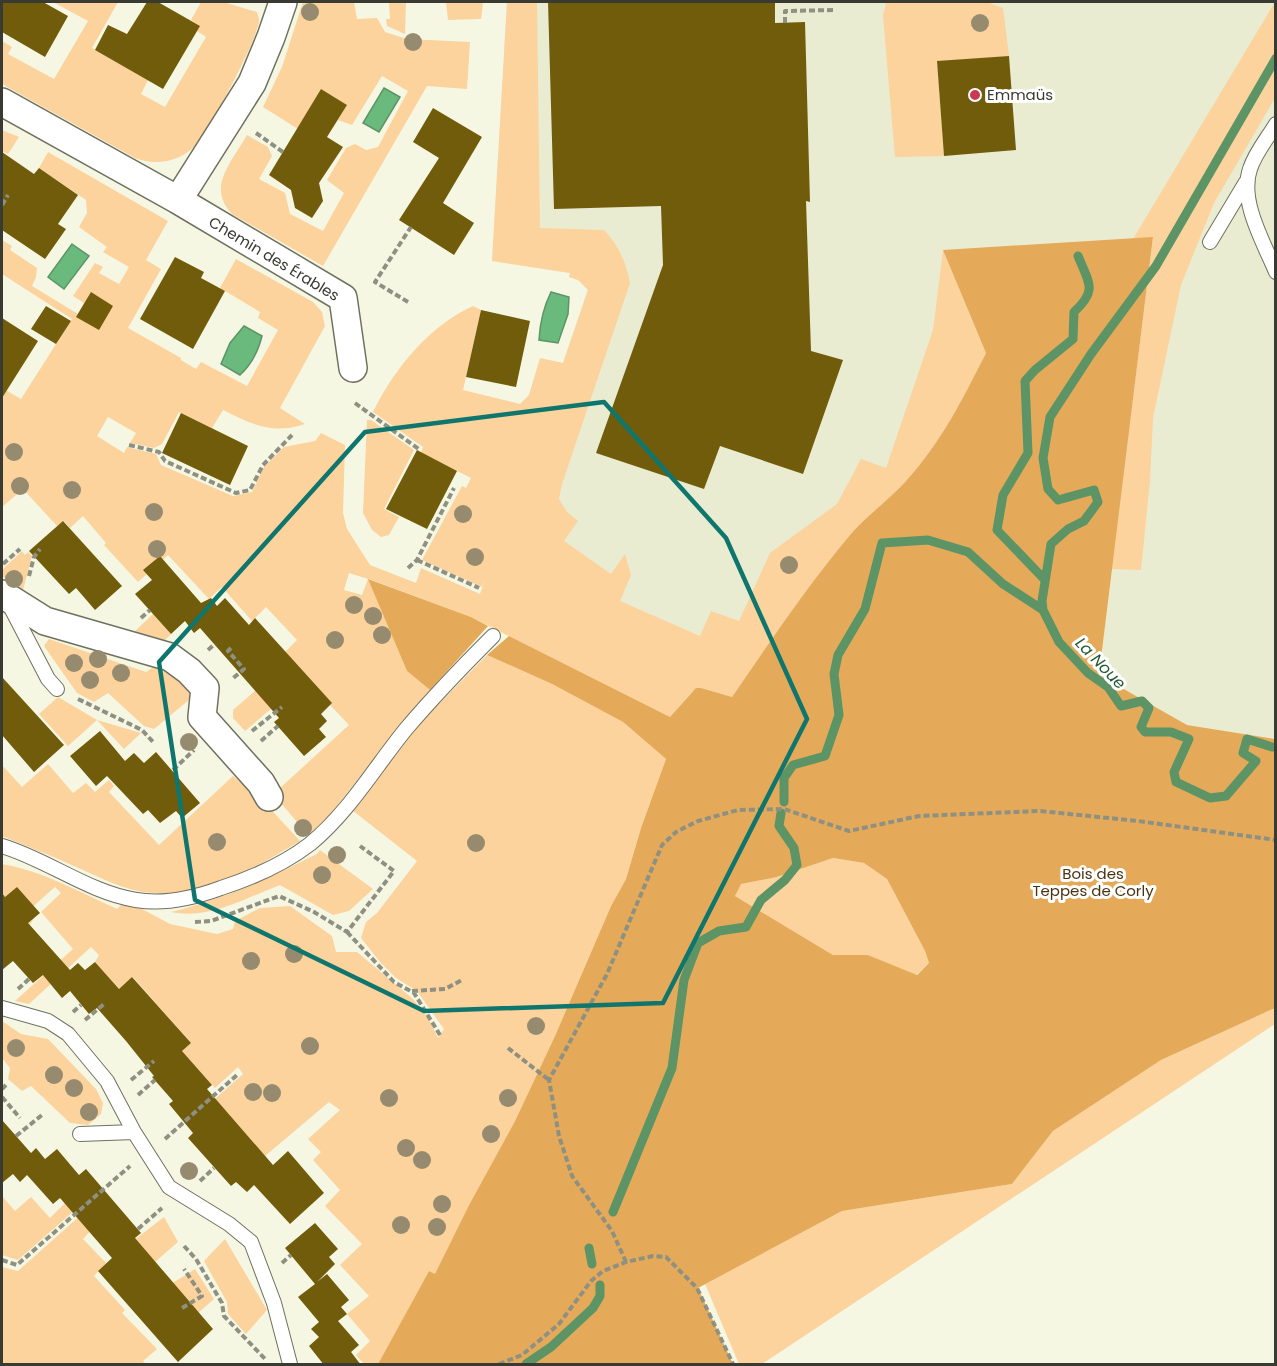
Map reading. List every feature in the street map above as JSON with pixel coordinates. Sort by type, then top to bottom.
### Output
[{"type":"street","points":[[178,200],[252,82],[283,2]]},
{"type":"street","name":"Chemin des Érables","points":[[2,102],[178,200],[343,298],[353,368]]},
{"type":"street","points":[[2,594],[45,621],[170,657],[187,669],[206,688],[202,717],[261,783],[269,796]]},
{"type":"lane","points":[[1210,242],[1247,180],[1254,159],[1275,124]]},
{"type":"lane","points":[[1247,180],[1246,190],[1250,207],[1275,273]]},
{"type":"lane","points":[[2,594],[48,678],[57,689]]},
{"type":"lane","points":[[2,846],[25,854],[113,895],[139,900],[171,901],[194,897],[243,881],[294,854],[328,827],[423,710],[493,636]]},
{"type":"lane","points":[[2,1008],[48,1021],[68,1034],[107,1081],[134,1132],[169,1187],[229,1224],[251,1242],[274,1303],[290,1365]]},
{"type":"lane","points":[[80,1134],[134,1132]]},
{"type":"path","points":[[785,22],[785,10],[835,10]]},
{"type":"path","points":[[251,129],[283,152]]},
{"type":"path","points":[[2,205],[8,195]]},
{"type":"path","points":[[408,302],[375,282],[411,227]]},
{"type":"path","points":[[355,403],[420,450]]},
{"type":"path","points":[[129,445],[159,452],[165,461],[236,493],[250,490],[263,465],[292,435]]},
{"type":"path","points":[[408,568],[417,560],[454,488]]},
{"type":"path","points":[[2,566],[20,549]]},
{"type":"path","points":[[417,560],[479,588]]},
{"type":"path","points":[[57,689],[142,730],[154,743]]},
{"type":"path","points":[[230,748],[282,707]]},
{"type":"path","points":[[626,1262],[612,1231],[573,1176],[559,1136],[549,1080],[607,974],[662,845],[676,832],[698,821],[738,810],[784,808],[849,831],[919,816],[1040,812],[1138,821],[1275,840]]},
{"type":"path","points":[[347,932],[394,871],[360,846]]},
{"type":"path","points":[[186,922],[211,921],[279,896],[315,912],[347,932],[394,982],[412,991],[420,1000],[440,1035]]},
{"type":"path","points":[[412,991],[445,989],[462,980]]},
{"type":"path","points":[[508,1048],[549,1080]]},
{"type":"path","points":[[2,1260],[17,1265],[238,1074]]},
{"type":"path","points":[[2,1097],[20,1118]]},
{"type":"path","points":[[16,1136],[42,1115]]},
{"type":"path","points":[[138,1229],[178,1192]]},
{"type":"path","points":[[184,1246],[196,1259],[222,1303],[224,1316],[269,1365]]},
{"type":"path","points":[[499,1365],[522,1355],[559,1324],[591,1281],[603,1271],[626,1262],[653,1256],[666,1257],[697,1288],[734,1365]]},
{"type":"path","points":[[182,1308],[202,1296],[184,1269]]},
{"type":"highlighted area","points":[[604,402],[726,538],[807,719],[663,1003],[424,1011],[195,900],[159,662],[365,432]]},
{"type":"shaded area","points":[[53,2],[118,2],[92,48],[148,80],[141,94],[165,107],[206,37],[197,31],[200,26],[191,20],[201,2],[223,2],[257,12],[259,21],[241,67],[199,141],[185,154],[172,160],[150,162],[135,158],[2,84],[2,41],[12,47],[8,54],[54,79],[88,21]]},
{"type":"shaded area","points":[[303,2],[354,2],[357,19],[377,18],[385,32],[407,39],[470,42],[467,89],[427,86],[323,266],[232,214],[221,194],[224,174],[247,135],[268,147],[272,156],[259,179],[285,193],[290,214],[323,231],[344,193],[327,180],[346,148],[355,144],[366,150],[378,147],[408,91],[382,76],[352,125],[338,120],[347,105],[321,89],[298,129],[263,107],[282,67]]},
{"type":"shaded area","points":[[389,2],[406,2],[405,34],[387,26],[386,19],[390,19]]},
{"type":"shaded area","points":[[446,2],[483,2],[481,19],[448,20]]},
{"type":"shaded area","points":[[507,2],[1275,2],[1275,739],[1187,725],[1099,676],[1153,238],[986,353],[805,591],[732,697],[670,717],[471,617],[523,481],[588,289],[578,280],[569,277],[570,273],[492,261]]},
{"type":"shaded area","points":[[507,2],[537,2],[540,228],[604,230],[621,255],[630,283],[562,484],[559,499],[567,512],[578,521],[564,541],[611,574],[625,554],[631,575],[620,601],[700,636],[711,611],[739,621],[770,553],[837,504],[861,459],[886,468],[933,330],[943,250],[986,353],[960,404],[919,466],[834,554],[732,697],[701,688],[692,692],[670,717],[471,617],[369,579],[407,671],[430,690],[327,818],[308,835],[275,796],[280,788],[349,725],[313,687],[285,652],[297,640],[266,607],[252,621],[222,587],[209,599],[168,555],[138,582],[104,545],[106,543],[83,516],[70,528],[64,521],[57,526],[23,489],[2,507],[2,388],[21,399],[72,319],[2,274],[2,240],[12,246],[10,250],[37,268],[32,286],[78,314],[84,303],[73,296],[95,263],[103,267],[99,273],[119,284],[129,267],[103,252],[107,247],[79,227],[87,213],[86,200],[39,168],[48,152],[168,221],[146,260],[161,269],[128,328],[196,369],[201,362],[247,386],[278,330],[258,318],[260,312],[220,288],[236,259],[313,302],[322,312],[325,326],[280,408],[305,424],[272,428],[243,420],[223,410],[212,428],[179,412],[162,444],[154,448],[130,443],[136,433],[108,417],[97,436],[124,453],[127,447],[156,454],[161,465],[233,496],[252,492],[264,467],[284,447],[315,441],[321,433],[345,445],[343,513],[347,529],[370,565],[416,583],[421,568],[480,594],[486,577],[482,587],[422,560],[462,486],[466,488],[471,478],[421,453],[423,447],[373,412],[391,380],[414,350],[442,325],[473,306],[481,310],[463,390],[520,404],[529,395],[540,358],[563,363],[588,290],[578,280],[569,277],[570,273],[492,261]],"holes":[[[349,573],[368,579],[362,595],[344,590]]]},
{"type":"shaded area","points":[[886,2],[987,2],[1003,8],[1009,56],[937,62],[944,156],[895,157],[883,16]]},
{"type":"shaded area","points":[[1275,2],[1275,98],[1214,203],[1181,285],[1153,418],[1150,481],[1141,570],[1112,569],[1153,238],[1133,239]]},
{"type":"shaded area","points":[[384,88],[400,97],[379,132],[363,123]]},
{"type":"shaded area","points":[[2,130],[19,137],[8,154],[2,151]]},
{"type":"shaded area","points":[[72,244],[89,256],[64,289],[48,277]]},
{"type":"shaded area","points":[[551,292],[569,297],[568,314],[558,343],[539,340],[542,315]]},
{"type":"shaded area","points":[[244,326],[262,336],[254,357],[240,375],[221,364],[230,343]]},
{"type":"shaded area","points":[[367,420],[371,420],[414,450],[384,509],[399,517],[389,535],[381,537],[372,530],[363,513]]},
{"type":"shaded area","points":[[22,551],[25,555],[28,552],[32,556],[23,590],[2,576],[2,570]]},
{"type":"shaded area","points":[[153,614],[171,634],[157,648],[129,637]]},
{"type":"shaded area","points":[[49,639],[146,672],[155,666],[171,671],[190,689],[190,699],[154,729],[144,726],[108,693],[94,702],[77,693],[44,646]]},
{"type":"shaded area","points":[[487,655],[552,684],[623,722],[666,759],[641,828],[626,879],[611,906],[555,1036],[515,1121],[469,1205],[435,1275],[429,1271],[378,1364],[364,1364],[356,1355],[370,1341],[347,1314],[369,1296],[340,1265],[362,1244],[325,1206],[340,1190],[313,1160],[321,1152],[308,1139],[340,1110],[329,1102],[265,1156],[228,1114],[198,1114],[243,1074],[238,1067],[215,1088],[182,1051],[191,1043],[133,977],[119,989],[95,962],[99,955],[91,947],[29,1004],[15,1001],[73,949],[41,912],[61,893],[55,887],[29,910],[35,917],[26,930],[17,887],[2,901],[2,864],[46,877],[117,909],[123,903],[138,907],[170,924],[217,934],[233,929],[235,921],[260,908],[290,906],[332,936],[336,952],[357,952],[413,999],[428,1018],[438,1038],[444,1029],[417,991],[396,978],[361,938],[366,922],[377,913],[417,861],[352,810],[420,723]]},
{"type":"shaded area","points":[[256,690],[278,703],[245,731],[233,718],[233,710]]},
{"type":"shaded area","points":[[58,697],[97,720],[68,746],[39,714]]},
{"type":"shaded area","points":[[97,720],[141,733],[124,749]]},
{"type":"shaded area","points":[[48,764],[73,793],[86,783],[95,792],[109,780],[114,786],[109,792],[159,845],[233,776],[265,803],[300,841],[263,863],[203,888],[160,893],[130,889],[2,836],[2,765],[22,787]]},
{"type":"shaded area","points":[[320,850],[373,889],[349,911],[333,915],[280,885],[213,910],[185,914],[171,912],[246,887],[317,854]]},
{"type":"shaded area","points":[[833,858],[864,863],[887,879],[929,963],[916,975],[868,955],[833,955],[735,896],[740,884],[777,877]]},
{"type":"shaded area","points":[[1275,1008],[1275,1024],[762,1364],[739,1364],[705,1284],[842,1211],[1012,1184],[1053,1131],[1161,1060]]},
{"type":"shaded area","points":[[2,1021],[21,1034],[48,1039],[96,1089],[103,1103],[101,1114],[88,1125],[70,1123],[31,1086],[22,1091],[8,1079],[10,1068],[2,1058]]},
{"type":"shaded area","points":[[2,1196],[15,1211],[31,1197],[50,1218],[67,1201],[76,1209],[18,1260],[2,1255]]},
{"type":"shaded area","points":[[92,1205],[96,1225],[83,1239],[106,1263],[94,1276],[125,1310],[122,1313],[157,1349],[143,1361],[146,1364],[2,1364],[2,1267],[18,1271]]},
{"type":"shaded area","points":[[164,1217],[178,1242],[148,1268],[128,1245]]},
{"type":"shaded area","points":[[225,1239],[267,1310],[246,1334],[228,1314],[227,1302],[204,1261]]},
{"type":"shaded area","points":[[195,1269],[214,1299],[198,1313],[166,1289]]},
{"type":"green space","name":"Bois des Teppes de Corly","points":[[1153,237],[1099,675],[1187,725],[1275,739],[1275,1008],[1161,1060],[1053,1131],[1012,1184],[842,1211],[698,1288],[733,1364],[378,1364],[429,1271],[435,1274],[469,1205],[515,1121],[555,1036],[611,906],[626,879],[641,828],[666,759],[623,722],[552,684],[487,655],[509,636],[670,717],[696,688],[732,697],[834,554],[919,466],[960,404],[986,353],[943,250]],"holes":[[[833,858],[864,863],[887,879],[925,951],[929,963],[917,975],[868,955],[833,955],[735,896],[741,884],[777,877]]]},
{"type":"green space","points":[[368,579],[471,617],[488,626],[430,690],[407,671]]},
{"type":"building","points":[[2,2],[43,2],[68,16],[45,57],[2,32]]},
{"type":"building","points":[[147,2],[158,2],[200,26],[163,89],[95,50],[108,25],[127,34]]},
{"type":"building","points":[[548,2],[775,2],[775,23],[805,22],[810,202],[806,201],[811,351],[843,360],[803,474],[720,446],[704,489],[596,453],[663,265],[661,206],[554,209]]},
{"type":"building","name":"Emmaüs","points":[[1009,56],[1016,150],[944,156],[937,61]]},
{"type":"building","points":[[321,89],[347,105],[327,137],[343,147],[319,183],[323,201],[312,218],[295,208],[291,190],[269,175]]},
{"type":"building","points":[[433,108],[482,137],[443,203],[474,223],[454,255],[399,220],[439,158],[413,142]]},
{"type":"building","points":[[2,152],[34,174],[39,168],[78,195],[58,224],[66,229],[45,259],[2,230]]},
{"type":"building","points":[[175,257],[204,272],[201,278],[225,291],[193,349],[140,319]]},
{"type":"building","points":[[91,292],[113,306],[99,330],[76,317]]},
{"type":"building","points":[[46,306],[71,321],[56,344],[31,329]]},
{"type":"building","points":[[481,310],[530,321],[516,387],[466,377]]},
{"type":"building","points":[[2,318],[38,341],[2,398]]},
{"type":"building","points":[[181,413],[248,446],[230,485],[162,453]]},
{"type":"building","points":[[417,450],[457,471],[427,529],[386,509]]},
{"type":"building","points":[[63,521],[122,586],[95,610],[76,588],[69,594],[29,551]]},
{"type":"building","points":[[160,556],[201,603],[211,598],[217,606],[225,598],[249,625],[255,618],[332,703],[321,714],[327,721],[319,729],[326,737],[304,756],[274,722],[279,718],[200,628],[194,633],[185,621],[171,634],[135,594],[152,580],[143,570]]},
{"type":"building","points":[[2,677],[64,745],[34,772],[2,735]]},
{"type":"building","points":[[100,731],[125,761],[134,753],[144,763],[156,752],[200,803],[182,818],[176,811],[160,823],[148,810],[143,814],[107,776],[96,786],[70,756]]},
{"type":"building","points":[[17,887],[40,913],[28,923],[70,970],[78,963],[85,970],[95,962],[119,989],[132,977],[191,1043],[182,1051],[212,1085],[207,1089],[273,1165],[288,1151],[324,1193],[290,1224],[254,1185],[247,1192],[236,1182],[231,1186],[188,1138],[193,1133],[169,1104],[173,1101],[97,1008],[89,1014],[70,991],[62,998],[43,975],[33,983],[13,961],[2,970],[2,893],[5,897]]},
{"type":"building","points":[[2,1120],[31,1153],[36,1148],[45,1159],[57,1149],[79,1175],[86,1169],[141,1233],[135,1238],[213,1329],[178,1362],[98,1271],[112,1258],[60,1198],[53,1204],[27,1175],[20,1182],[13,1174],[2,1183]]},
{"type":"building","points":[[315,1223],[338,1249],[329,1257],[335,1264],[317,1282],[327,1274],[349,1300],[341,1307],[347,1314],[338,1321],[359,1345],[351,1352],[361,1365],[324,1365],[309,1346],[319,1337],[311,1329],[319,1322],[298,1297],[315,1284],[285,1248]]},
{"type":"waterway","name":"La Noue","points":[[1276,58],[1156,266],[1091,354],[1050,417],[1043,458],[1048,489],[1058,500],[1094,490],[1098,502],[1084,521],[1068,529],[1051,544],[1042,601],[1043,610],[1059,642],[1088,673],[1108,687],[1121,706],[1142,701],[1149,708],[1141,727],[1145,732],[1171,732],[1189,739],[1174,772],[1176,782],[1210,798],[1226,796],[1256,761],[1243,753],[1247,739],[1276,747]]},
{"type":"waterway","points":[[1045,580],[997,530],[1003,495],[1028,453],[1025,381],[1073,339],[1074,312],[1089,292],[1088,280],[1078,256]]},
{"type":"waterway","points":[[784,802],[784,778],[793,765],[825,756],[839,715],[834,674],[838,655],[865,609],[882,543],[928,540],[968,552],[1003,584],[1043,610]]},
{"type":"waterway","points":[[613,1212],[672,1068],[684,980],[698,943],[719,931],[746,927],[761,900],[785,880],[797,865],[794,848],[779,826],[781,813]]},
{"type":"waterway","points":[[589,1248],[592,1264]]},
{"type":"waterway","points":[[526,1364],[551,1347],[593,1308],[600,1296],[600,1285]]},
{"type":"place","name":"Emmaüs","points":[[975,95]]}]
